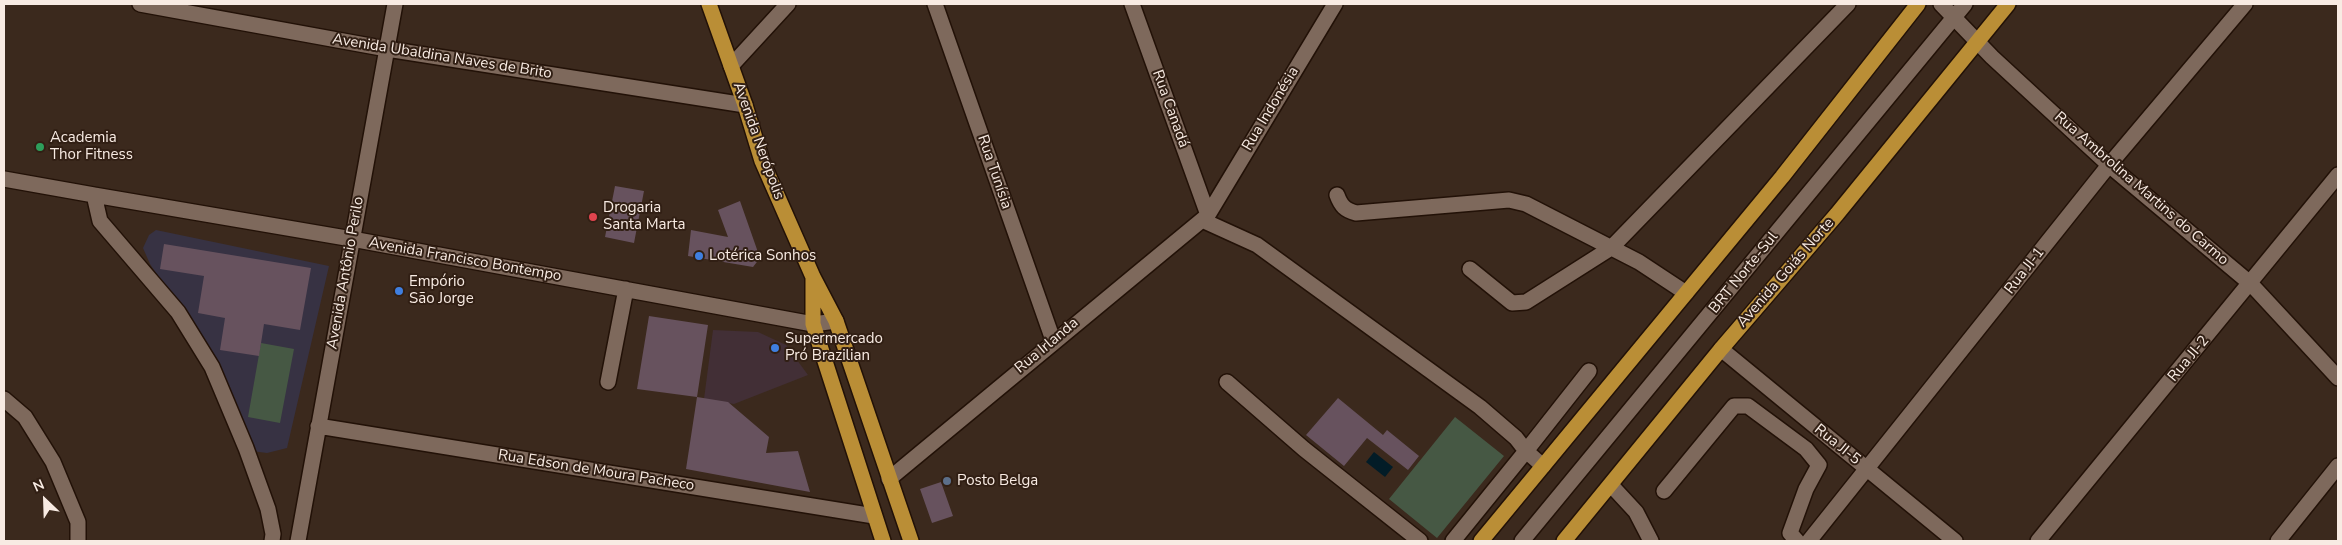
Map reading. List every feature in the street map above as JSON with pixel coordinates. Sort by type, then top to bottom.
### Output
[{"type":"main road","name":"Avenida Nerópolis","points":[[709,4],[745,105],[762,161],[813,277],[836,321],[911,541]]},
{"type":"main road","points":[[1481,541],[1782,177],[1918,4]]},
{"type":"main road","name":"Avenida Goiás Norte","points":[[1564,541],[1721,349],[1837,214],[2008,4]]},
{"type":"main road","name":"Avenida Nerópolis","points":[[813,277],[813,324],[883,541]]},
{"type":"street","name":"Avenida Ubaldina Naves de Brito","points":[[140,4],[388,49],[745,105]]},
{"type":"street","name":"Avenida Antônio Perilo","points":[[299,536],[395,4]]},
{"type":"street","points":[[731,66],[788,4]]},
{"type":"street","name":"Rua Tunísia","points":[[934,4],[1053,340]]},
{"type":"street","name":"Rua Canadá","points":[[1132,4],[1205,217]]},
{"type":"street","name":"Rua Indonésia","points":[[1205,217],[1335,4]]},
{"type":"street","points":[[1470,269],[1512,303],[1526,302],[1611,248],[1848,4]]},
{"type":"street","name":"Rua Ambrolina Martins do Carmo","points":[[1941,4],[2109,165],[2251,284],[2338,378]]},
{"type":"street","name":"BRT Norte-Sul","points":[[1522,541],[1965,4]]},
{"type":"street","name":"Rua JI-1","points":[[1809,541],[1868,470],[2109,165],[2245,4]]},
{"type":"street","name":"Rua JI-2","points":[[2038,541],[2251,284],[2338,175]]},
{"type":"street","name":"Avenida Francisco Bontempo","points":[[4,179],[352,239],[813,324],[836,321]]},
{"type":"street","points":[[1337,194],[1341,205],[1347,211],[1356,213],[1509,200],[1526,204],[1639,262],[1686,293]]},
{"type":"street","points":[[94,195],[100,222],[178,312],[212,367],[268,509],[273,537],[299,536]]},
{"type":"street","points":[[1205,217],[1257,245],[1480,407],[1516,438],[1526,451],[1543,466]]},
{"type":"street","name":"Rua Irlanda","points":[[889,479],[1053,340],[1205,217]]},
{"type":"street","points":[[608,382],[626,289]]},
{"type":"street","name":"Rua JI-5","points":[[1721,349],[1955,541]]},
{"type":"street","points":[[1453,541],[1589,371]]},
{"type":"street","points":[[1227,382],[1304,450],[1420,541]]},
{"type":"street","points":[[4,399],[25,416],[53,462],[78,522],[78,541]]},
{"type":"street","points":[[1664,492],[1734,406],[1748,406],[1806,449],[1819,465],[1806,489],[1790,533],[1797,541]]},
{"type":"street","name":"Rua Edson de Moura Pacheco","points":[[318,426],[874,516]]},
{"type":"street","points":[[2278,541],[2338,466]]},
{"type":"street","points":[[1611,485],[1636,512],[1651,541]]},
{"type":"shaded area","points":[[156,230],[329,266],[287,448],[267,453],[252,451],[213,360],[150,264],[143,248],[149,235]]},
{"type":"shaded area","points":[[713,330],[758,332],[786,345],[808,375],[734,404],[704,399]]},
{"type":"green space","points":[[261,343],[294,349],[280,423],[248,417]]},
{"type":"green space","points":[[1455,417],[1504,456],[1437,538],[1389,499]]},
{"type":"water","points":[[1374,452],[1393,467],[1385,477],[1366,462]]},
{"type":"building","points":[[615,186],[644,191],[634,243],[605,237]]},
{"type":"building","points":[[740,201],[760,258],[753,267],[688,256],[691,230],[728,237],[718,210]]},
{"type":"building","points":[[164,244],[311,268],[300,330],[264,324],[259,356],[220,350],[225,318],[198,313],[204,276],[160,269]]},
{"type":"building","points":[[649,316],[708,325],[697,397],[637,389]]},
{"type":"building","points":[[697,397],[728,402],[769,437],[766,453],[798,451],[810,492],[686,469]]},
{"type":"building","points":[[1338,398],[1383,435],[1387,430],[1419,456],[1408,470],[1367,438],[1344,466],[1306,435]]},
{"type":"building","points":[[941,482],[953,516],[932,523],[920,489]]},
{"type":"place","name":"Academia Thor Fitness","points":[[40,147]]},
{"type":"place","name":"Drogaria Santa Marta","points":[[593,217]]},
{"type":"place","name":"Lotérica Sonhos","points":[[699,256]]},
{"type":"place","name":"Empório São Jorge","points":[[399,291]]},
{"type":"place","name":"Supermercado Pró Brazilian","points":[[775,348]]},
{"type":"place","name":"Posto Belga","points":[[947,481]]}]
